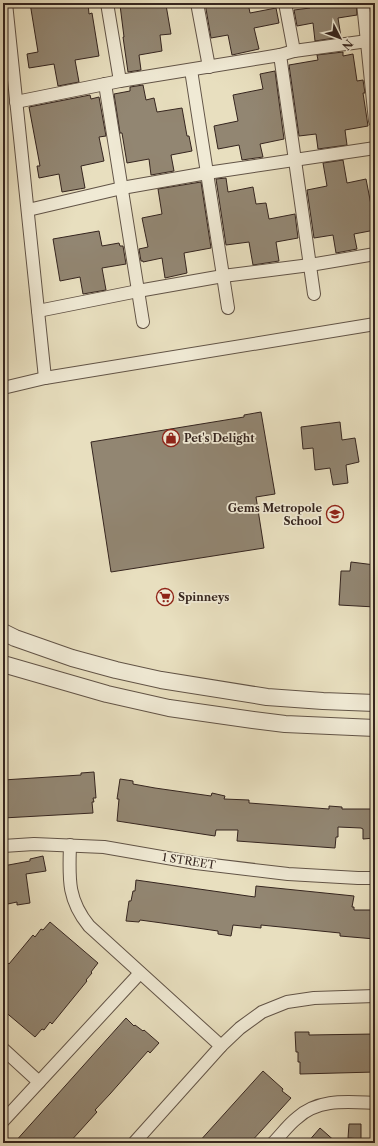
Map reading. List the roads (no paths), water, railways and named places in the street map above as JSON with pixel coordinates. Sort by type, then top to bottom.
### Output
[{"type":"street","points":[[6,3],[45,378]]},
{"type":"street","points":[[107,3],[120,81]]},
{"type":"street","points":[[197,3],[209,67]]},
{"type":"street","points":[[285,3],[294,51]]},
{"type":"street","points":[[363,3],[371,40],[375,121]]},
{"type":"street","points":[[16,102],[120,81],[280,55],[294,51],[371,40]]},
{"type":"street","points":[[280,55],[314,294]]},
{"type":"street","points":[[191,70],[228,308]]},
{"type":"street","points":[[106,84],[143,322]]},
{"type":"street","points":[[28,210],[122,188],[207,173],[375,148]]},
{"type":"street","points":[[38,311],[223,276],[310,265],[375,254]]},
{"type":"street","points":[[3,388],[45,378],[375,324]]},
{"type":"street","points":[[3,632],[15,638],[72,658],[161,680],[267,697],[375,703]]},
{"type":"street","points":[[3,664],[107,694],[169,708],[285,724],[375,728]]},
{"type":"street","name":"1 STREET","points":[[3,846],[34,844],[104,847],[196,863],[288,874],[375,878]]},
{"type":"street","points":[[70,845],[69,880],[71,893],[81,916],[89,926],[221,1046]]},
{"type":"street","points":[[3,1121],[140,973]]},
{"type":"street","points":[[134,1143],[221,1046],[240,1028],[262,1012],[287,1002],[314,998],[375,996]]},
{"type":"street","points":[[3,1049],[39,1082]]},
{"type":"street","points":[[273,1143],[297,1117],[310,1109],[325,1103],[375,1103]]},
{"type":"place","name":"Pet's Delight","points":[[171,438]]},
{"type":"place","name":"Gems Metropole School","points":[[335,514]]},
{"type":"place","name":"Spinneys","points":[[165,597]]}]
